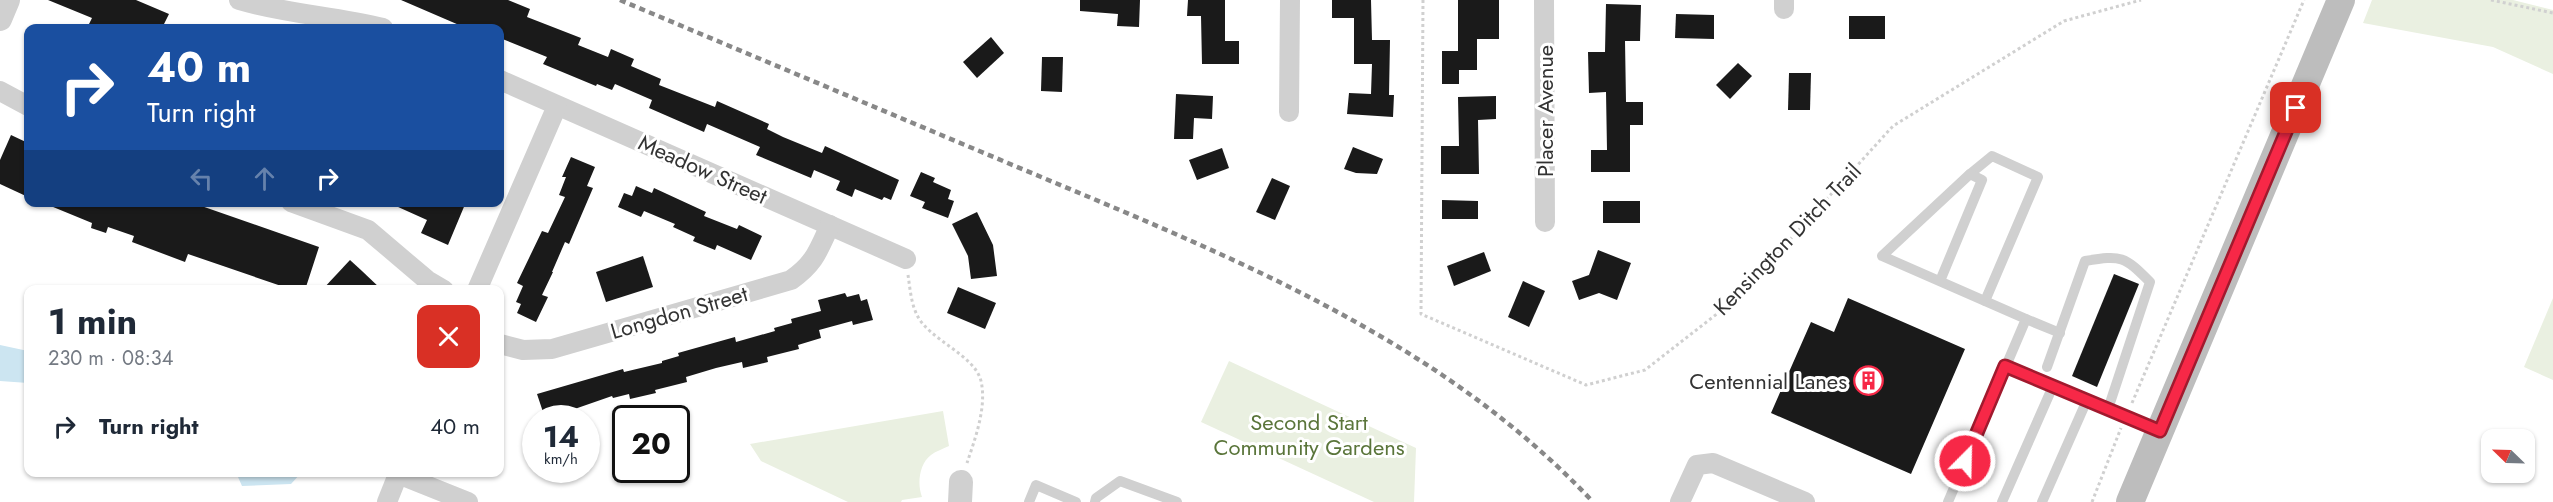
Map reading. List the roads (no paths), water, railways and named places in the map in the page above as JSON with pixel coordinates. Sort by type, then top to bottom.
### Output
[{"type":"main road","points":[[2130,502],[2341,0]]},
{"type":"street","points":[[0,19],[8,0]]},
{"type":"street","points":[[239,0],[270,9],[366,24]]},
{"type":"street","points":[[1290,0],[1290,112]]},
{"type":"street","name":"Placer Avenue","points":[[1544,0],[1545,222]]},
{"type":"street","name":"Meadow Street","points":[[504,82],[906,259]]},
{"type":"street","points":[[0,91],[24,104]]},
{"type":"street","points":[[479,285],[557,106]]},
{"type":"street","points":[[305,207],[368,230],[436,285]]},
{"type":"street","name":"Longdon Street","points":[[504,345],[523,350],[552,349],[791,280],[808,268],[830,225]]},
{"type":"street","points":[[1680,502],[1697,465],[1713,463],[1805,502]]},
{"type":"street","points":[[387,502],[397,477]]},
{"type":"street","points":[[409,477],[468,502]]},
{"type":"lane","points":[[1985,301],[2038,177],[1992,156],[1882,255],[1940,281],[1985,301],[2026,319],[2060,333]]},
{"type":"lane","points":[[1940,281],[1982,180],[1970,174]]},
{"type":"lane","points":[[2047,367],[2085,261],[2106,258],[2124,259],[2150,282],[2108,409]]},
{"type":"lane","points":[[1948,502],[2026,319]]},
{"type":"lane","points":[[2005,366],[2160,431]]},
{"type":"lane","points":[[2002,502],[2053,386]]},
{"type":"lane","points":[[2042,502],[2087,400]]},
{"type":"lane","points":[[1095,502],[1096,498],[1120,481],[1177,502]]},
{"type":"lane","points":[[1029,502],[1036,485],[1076,502]]},
{"type":"water","points":[[0,345],[24,350],[24,383],[0,381]]},
{"type":"water","points":[[238,477],[297,477],[291,484],[242,486]]},
{"type":"railway","points":[[620,0],[1184,238],[1332,309],[1402,349],[1470,394],[1534,445],[1593,502]]},
{"type":"place","name":"Centennial Lanes","points":[[1868,381]]},
{"type":"park label","name":"Second Start Community Gardens","points":[[1309,434]]}]
